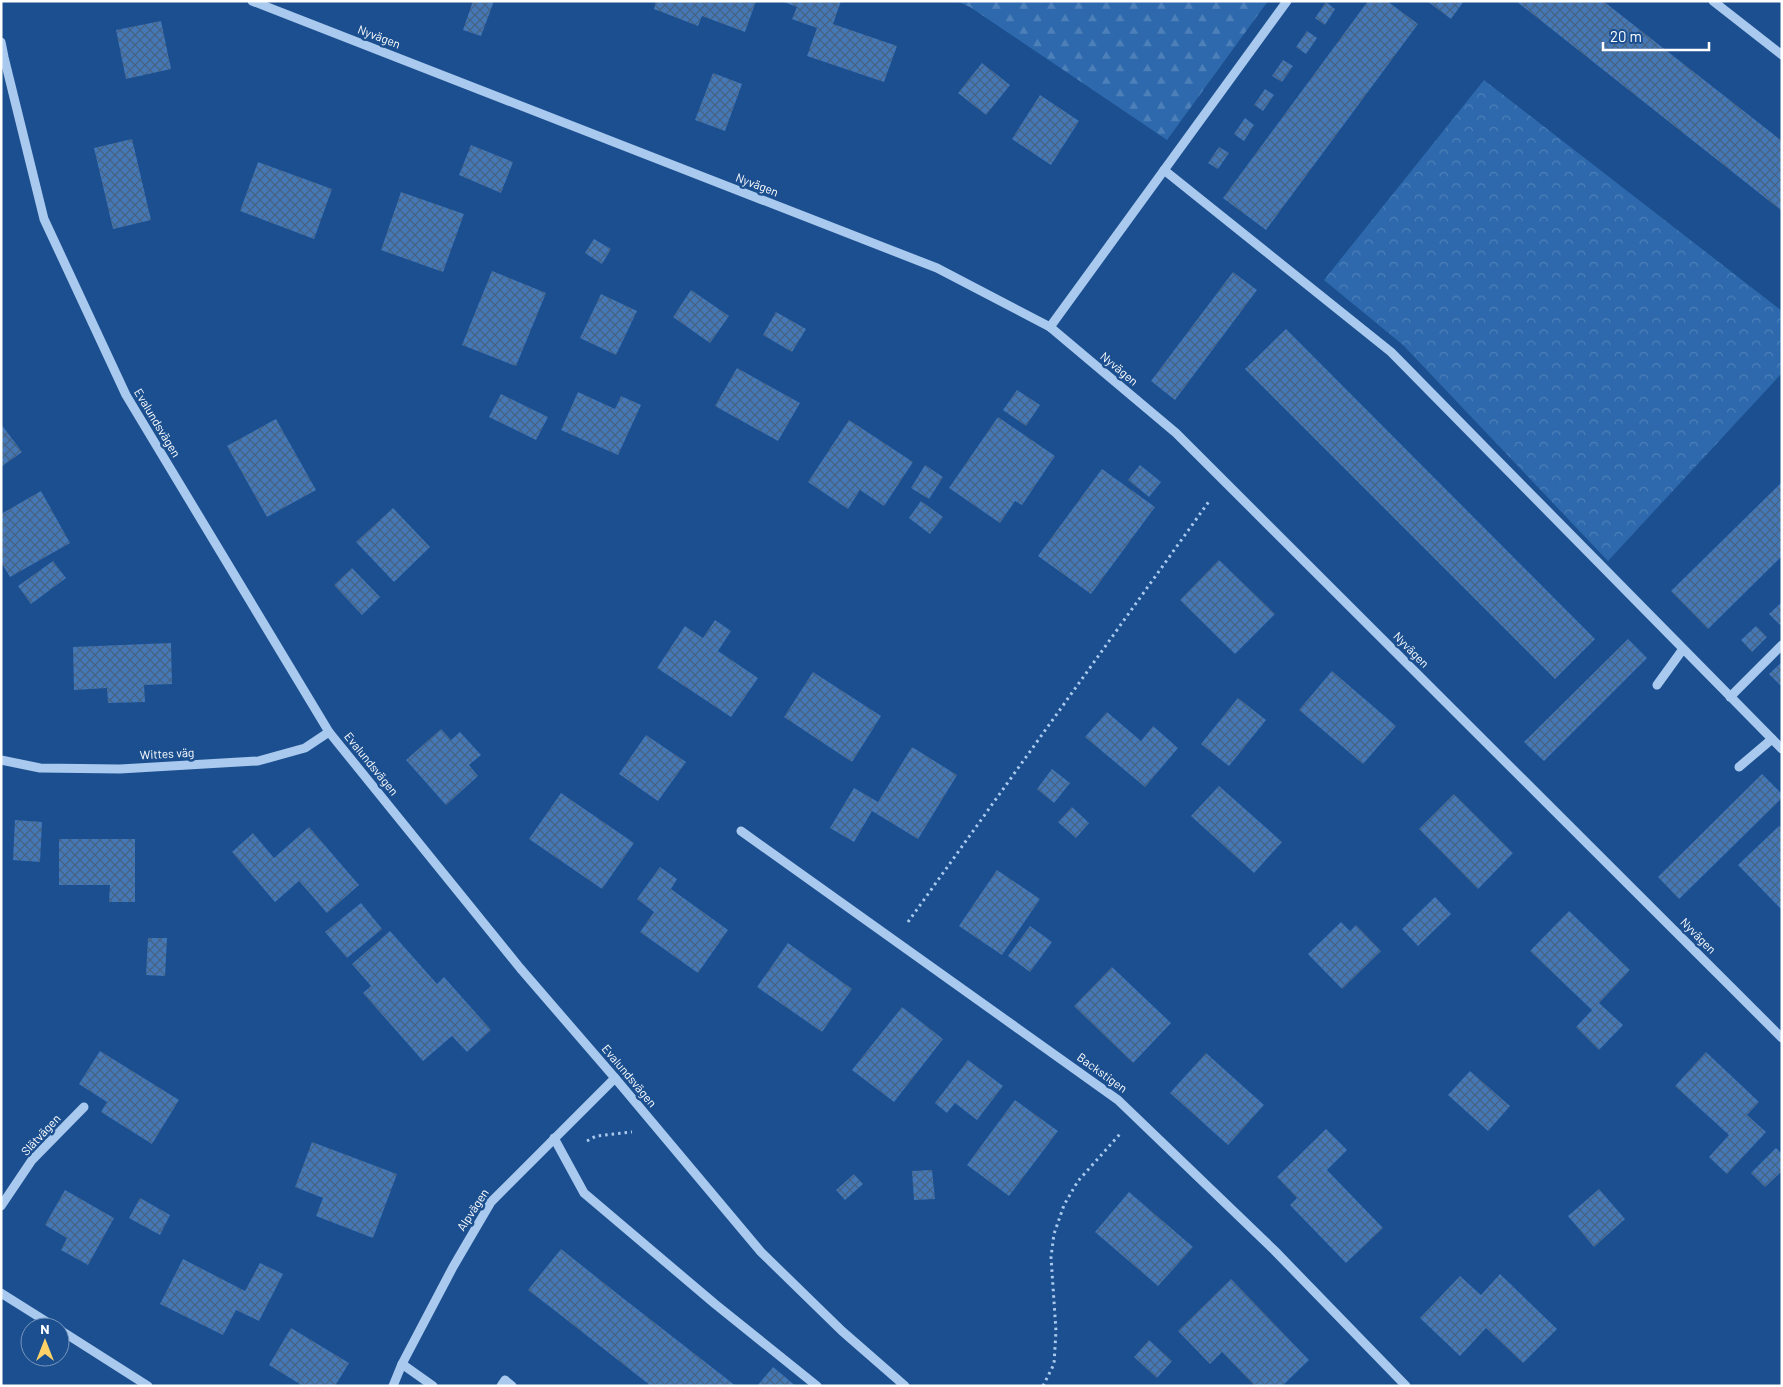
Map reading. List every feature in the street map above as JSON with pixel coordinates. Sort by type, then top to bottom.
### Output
[{"type":"street","name":"Nyvägen","points":[[252,1],[937,268],[1050,327],[1176,433],[1782,1038]]},
{"type":"street","points":[[1050,327],[1287,1]]},
{"type":"street","points":[[1713,1],[1782,55]]},
{"type":"street","name":"Evalundsvägen","points":[[1,42],[44,218],[126,395],[329,732],[520,968],[761,1252],[842,1331],[904,1386]]},
{"type":"street","points":[[1164,170],[1391,352],[1782,749]]},
{"type":"street","points":[[1730,697],[1782,645]]},
{"type":"street","points":[[1657,685],[1683,649]]},
{"type":"street","name":"Wittes väg","points":[[1,760],[40,768],[120,769],[258,761],[305,748],[329,732]]},
{"type":"street","points":[[1739,767],[1772,739]]},
{"type":"street","name":"Backstigen","points":[[742,831],[1118,1100],[1274,1250],[1406,1386]]},
{"type":"street","name":"Alpvägen","points":[[393,1386],[402,1364],[453,1267],[490,1202],[615,1078]]},
{"type":"street","name":"Slätvägen","points":[[1,1206],[32,1160],[84,1107]]},
{"type":"street","points":[[554,1138],[584,1193],[715,1304],[817,1386]]},
{"type":"street","points":[[1,1293],[39,1317]]},
{"type":"street","points":[[70,1336],[148,1386]]},
{"type":"street","points":[[402,1364],[433,1386]]},
{"type":"street","points":[[501,1386],[505,1380],[512,1386]]},
{"type":"path","points":[[894,941],[1224,481]]},
{"type":"path","points":[[1043,1386],[1054,1364],[1056,1331],[1051,1257],[1054,1234],[1064,1205],[1078,1181],[1114,1139],[1137,1118]]},
{"type":"green space","points":[[956,1],[1268,1],[1167,140],[970,7]]},
{"type":"green space","points":[[1484,80],[1782,311],[1782,373],[1608,561],[1403,345],[1324,280]]},
{"type":"building","points":[[473,1],[494,1],[481,36],[463,30]]},
{"type":"building","points":[[656,1],[756,1],[745,32],[702,16],[698,26],[654,9]]},
{"type":"building","points":[[781,1],[841,1],[833,24],[897,46],[884,82],[807,56],[817,28],[792,19],[797,7]]},
{"type":"building","points":[[1368,1],[1387,1],[1418,24],[1266,230],[1223,198]]},
{"type":"building","points":[[1427,1],[1464,1],[1451,19]]},
{"type":"building","points":[[1516,1],[1603,1],[1782,141],[1782,211]]},
{"type":"building","points":[[1326,2],[1335,9],[1325,25],[1315,18]]},
{"type":"building","points":[[161,21],[171,69],[126,79],[116,30]]},
{"type":"building","points":[[1307,31],[1317,38],[1306,54],[1296,47]]},
{"type":"building","points":[[1283,60],[1293,66],[1282,82],[1272,76]]},
{"type":"building","points":[[982,63],[1010,85],[986,115],[958,93]]},
{"type":"building","points":[[713,73],[742,84],[725,131],[695,120]]},
{"type":"building","points":[[1265,89],[1274,95],[1263,111],[1254,105]]},
{"type":"building","points":[[1040,95],[1079,121],[1051,165],[1012,139]]},
{"type":"building","points":[[1245,118],[1254,125],[1244,141],[1234,134]]},
{"type":"building","points":[[132,139],[151,220],[113,229],[94,148]]},
{"type":"building","points":[[471,145],[513,162],[501,193],[459,175]]},
{"type":"building","points":[[1219,147],[1229,153],[1218,169],[1208,163]]},
{"type":"building","points":[[258,162],[332,189],[314,239],[240,211]]},
{"type":"building","points":[[401,192],[464,214],[443,272],[381,250]]},
{"type":"building","points":[[594,239],[611,249],[602,264],[585,253]]},
{"type":"building","points":[[492,271],[546,293],[516,366],[462,345]]},
{"type":"building","points":[[1233,272],[1257,290],[1175,400],[1151,381]]},
{"type":"building","points":[[691,290],[729,316],[710,343],[673,317]]},
{"type":"building","points":[[601,294],[637,311],[616,355],[580,338]]},
{"type":"building","points":[[776,312],[806,329],[792,352],[763,335]]},
{"type":"building","points":[[1286,329],[1595,639],[1555,679],[1245,369]]},
{"type":"building","points":[[737,368],[800,403],[778,441],[715,406]]},
{"type":"building","points":[[1017,390],[1040,405],[1026,426],[1003,410]]},
{"type":"building","points":[[578,392],[615,409],[621,396],[641,405],[618,455],[561,430]]},
{"type":"building","points":[[501,394],[548,417],[536,440],[489,417]]},
{"type":"building","points":[[998,417],[1055,456],[1022,505],[1015,501],[1000,523],[949,488]]},
{"type":"building","points":[[276,419],[316,490],[267,517],[227,446]]},
{"type":"building","points":[[849,420],[913,462],[884,506],[860,490],[848,509],[808,482]]},
{"type":"building","points":[[1,424],[22,452],[1,467]]},
{"type":"building","points":[[925,465],[943,477],[929,499],[911,488]]},
{"type":"building","points":[[1140,465],[1161,482],[1149,497],[1128,480]]},
{"type":"building","points":[[1102,469],[1155,507],[1091,594],[1038,556]]},
{"type":"building","points":[[1782,482],[1782,556],[1708,629],[1671,591]]},
{"type":"building","points":[[41,491],[70,543],[10,577],[1,562],[1,514]]},
{"type":"building","points":[[921,501],[943,517],[930,534],[909,518]]},
{"type":"building","points":[[393,508],[430,547],[394,582],[356,542]]},
{"type":"building","points":[[1219,560],[1275,614],[1235,654],[1180,600]]},
{"type":"building","points":[[53,561],[66,578],[31,604],[18,586]]},
{"type":"building","points":[[352,568],[380,597],[362,615],[334,585]]},
{"type":"building","points":[[1782,602],[1782,623],[1780,625],[1769,614]]},
{"type":"building","points":[[715,620],[731,631],[718,651],[758,678],[731,717],[657,668],[685,626],[703,638]]},
{"type":"building","points":[[1756,626],[1767,637],[1752,652],[1741,640]]},
{"type":"building","points":[[1628,639],[1647,658],[1544,761],[1524,742]]},
{"type":"building","points":[[171,643],[172,684],[144,685],[145,702],[108,703],[107,688],[74,690],[73,647]]},
{"type":"building","points":[[1782,662],[1782,683],[1780,685],[1769,674]]},
{"type":"building","points":[[1332,671],[1396,726],[1363,764],[1299,710]]},
{"type":"building","points":[[813,672],[881,716],[852,762],[784,717]]},
{"type":"building","points":[[1238,698],[1266,720],[1229,766],[1201,744]]},
{"type":"building","points":[[1107,712],[1141,741],[1153,726],[1178,748],[1145,787],[1085,737]]},
{"type":"building","points":[[441,729],[451,740],[460,732],[481,755],[469,765],[478,776],[446,805],[406,760]]},
{"type":"building","points":[[646,735],[686,762],[658,801],[619,774]]},
{"type":"building","points":[[912,747],[957,775],[918,839],[872,811],[854,842],[830,828],[854,788],[878,802]]},
{"type":"building","points":[[1052,769],[1070,783],[1054,803],[1037,789]]},
{"type":"building","points":[[1762,774],[1782,794],[1782,798],[1679,899],[1658,877]]},
{"type":"building","points":[[1219,786],[1282,842],[1254,873],[1191,816]]},
{"type":"building","points":[[561,793],[634,843],[602,889],[529,839]]},
{"type":"building","points":[[1454,794],[1513,853],[1478,889],[1419,829]]},
{"type":"building","points":[[1072,807],[1089,823],[1076,838],[1058,822]]},
{"type":"building","points":[[15,820],[42,822],[40,862],[13,860]]},
{"type":"building","points":[[1779,826],[1782,829],[1782,910],[1738,865]]},
{"type":"building","points":[[309,827],[359,885],[327,913],[299,881],[275,902],[232,852],[253,833],[274,858]]},
{"type":"building","points":[[59,839],[135,839],[135,902],[109,902],[110,885],[59,885]]},
{"type":"building","points":[[660,867],[677,879],[671,889],[728,930],[698,973],[640,932],[654,912],[637,899]]},
{"type":"building","points":[[997,870],[1040,899],[1002,955],[959,926]]},
{"type":"building","points":[[1435,897],[1451,914],[1418,946],[1402,929]]},
{"type":"building","points":[[361,903],[382,929],[347,958],[325,932]]},
{"type":"building","points":[[1569,911],[1630,970],[1599,1003],[1623,1025],[1599,1050],[1576,1027],[1592,1010],[1530,951]]},
{"type":"building","points":[[1341,922],[1350,931],[1356,925],[1381,951],[1342,989],[1308,954]]},
{"type":"building","points":[[1030,926],[1052,942],[1030,972],[1008,956]]},
{"type":"building","points":[[390,931],[437,984],[444,977],[491,1030],[467,1052],[452,1036],[423,1061],[363,993],[371,986],[352,964]]},
{"type":"building","points":[[148,938],[167,938],[165,976],[146,975]]},
{"type":"building","points":[[788,943],[852,989],[822,1032],[757,987]]},
{"type":"building","points":[[1112,967],[1171,1023],[1133,1063],[1074,1006]]},
{"type":"building","points":[[902,1007],[943,1039],[894,1102],[852,1070]]},
{"type":"building","points":[[100,1051],[179,1100],[152,1144],[101,1112],[107,1102],[79,1084]]},
{"type":"building","points":[[1706,1052],[1759,1102],[1747,1115],[1766,1132],[1727,1174],[1709,1157],[1729,1135],[1675,1086]]},
{"type":"building","points":[[1206,1053],[1264,1105],[1228,1145],[1170,1093]]},
{"type":"building","points":[[968,1060],[1003,1086],[977,1120],[955,1103],[947,1113],[935,1103]]},
{"type":"building","points":[[1470,1071],[1510,1106],[1488,1131],[1448,1095]]},
{"type":"building","points":[[1015,1100],[1058,1131],[1009,1196],[967,1165]]},
{"type":"building","points":[[1326,1129],[1347,1150],[1327,1170],[1383,1228],[1346,1263],[1290,1205],[1297,1198],[1277,1177]]},
{"type":"building","points":[[312,1142],[397,1174],[373,1238],[316,1216],[323,1198],[295,1187]]},
{"type":"building","points":[[1776,1148],[1782,1154],[1782,1171],[1765,1187],[1751,1173]]},
{"type":"building","points":[[932,1170],[935,1199],[914,1200],[912,1171]]},
{"type":"building","points":[[854,1174],[863,1184],[845,1200],[836,1190]]},
{"type":"building","points":[[1599,1189],[1625,1219],[1594,1247],[1568,1216]]},
{"type":"building","points":[[65,1190],[114,1218],[88,1265],[61,1250],[67,1238],[45,1225]]},
{"type":"building","points":[[1129,1192],[1193,1247],[1158,1286],[1095,1232]]},
{"type":"building","points":[[140,1198],[170,1215],[160,1235],[129,1218]]},
{"type":"building","points":[[561,1249],[736,1386],[651,1386],[528,1290]]},
{"type":"building","points":[[183,1259],[245,1291],[260,1263],[283,1274],[259,1321],[236,1310],[223,1335],[160,1304]]},
{"type":"building","points":[[1500,1274],[1557,1329],[1523,1363],[1486,1328],[1460,1356],[1420,1318],[1460,1276],[1481,1295]]},
{"type":"building","points":[[1231,1279],[1309,1360],[1282,1386],[1255,1386],[1222,1352],[1210,1364],[1178,1331]]},
{"type":"building","points":[[291,1328],[349,1363],[335,1386],[303,1386],[269,1365]]},
{"type":"building","points":[[1149,1340],[1172,1361],[1157,1378],[1134,1357]]},
{"type":"building","points":[[773,1367],[796,1386],[757,1386]]}]
